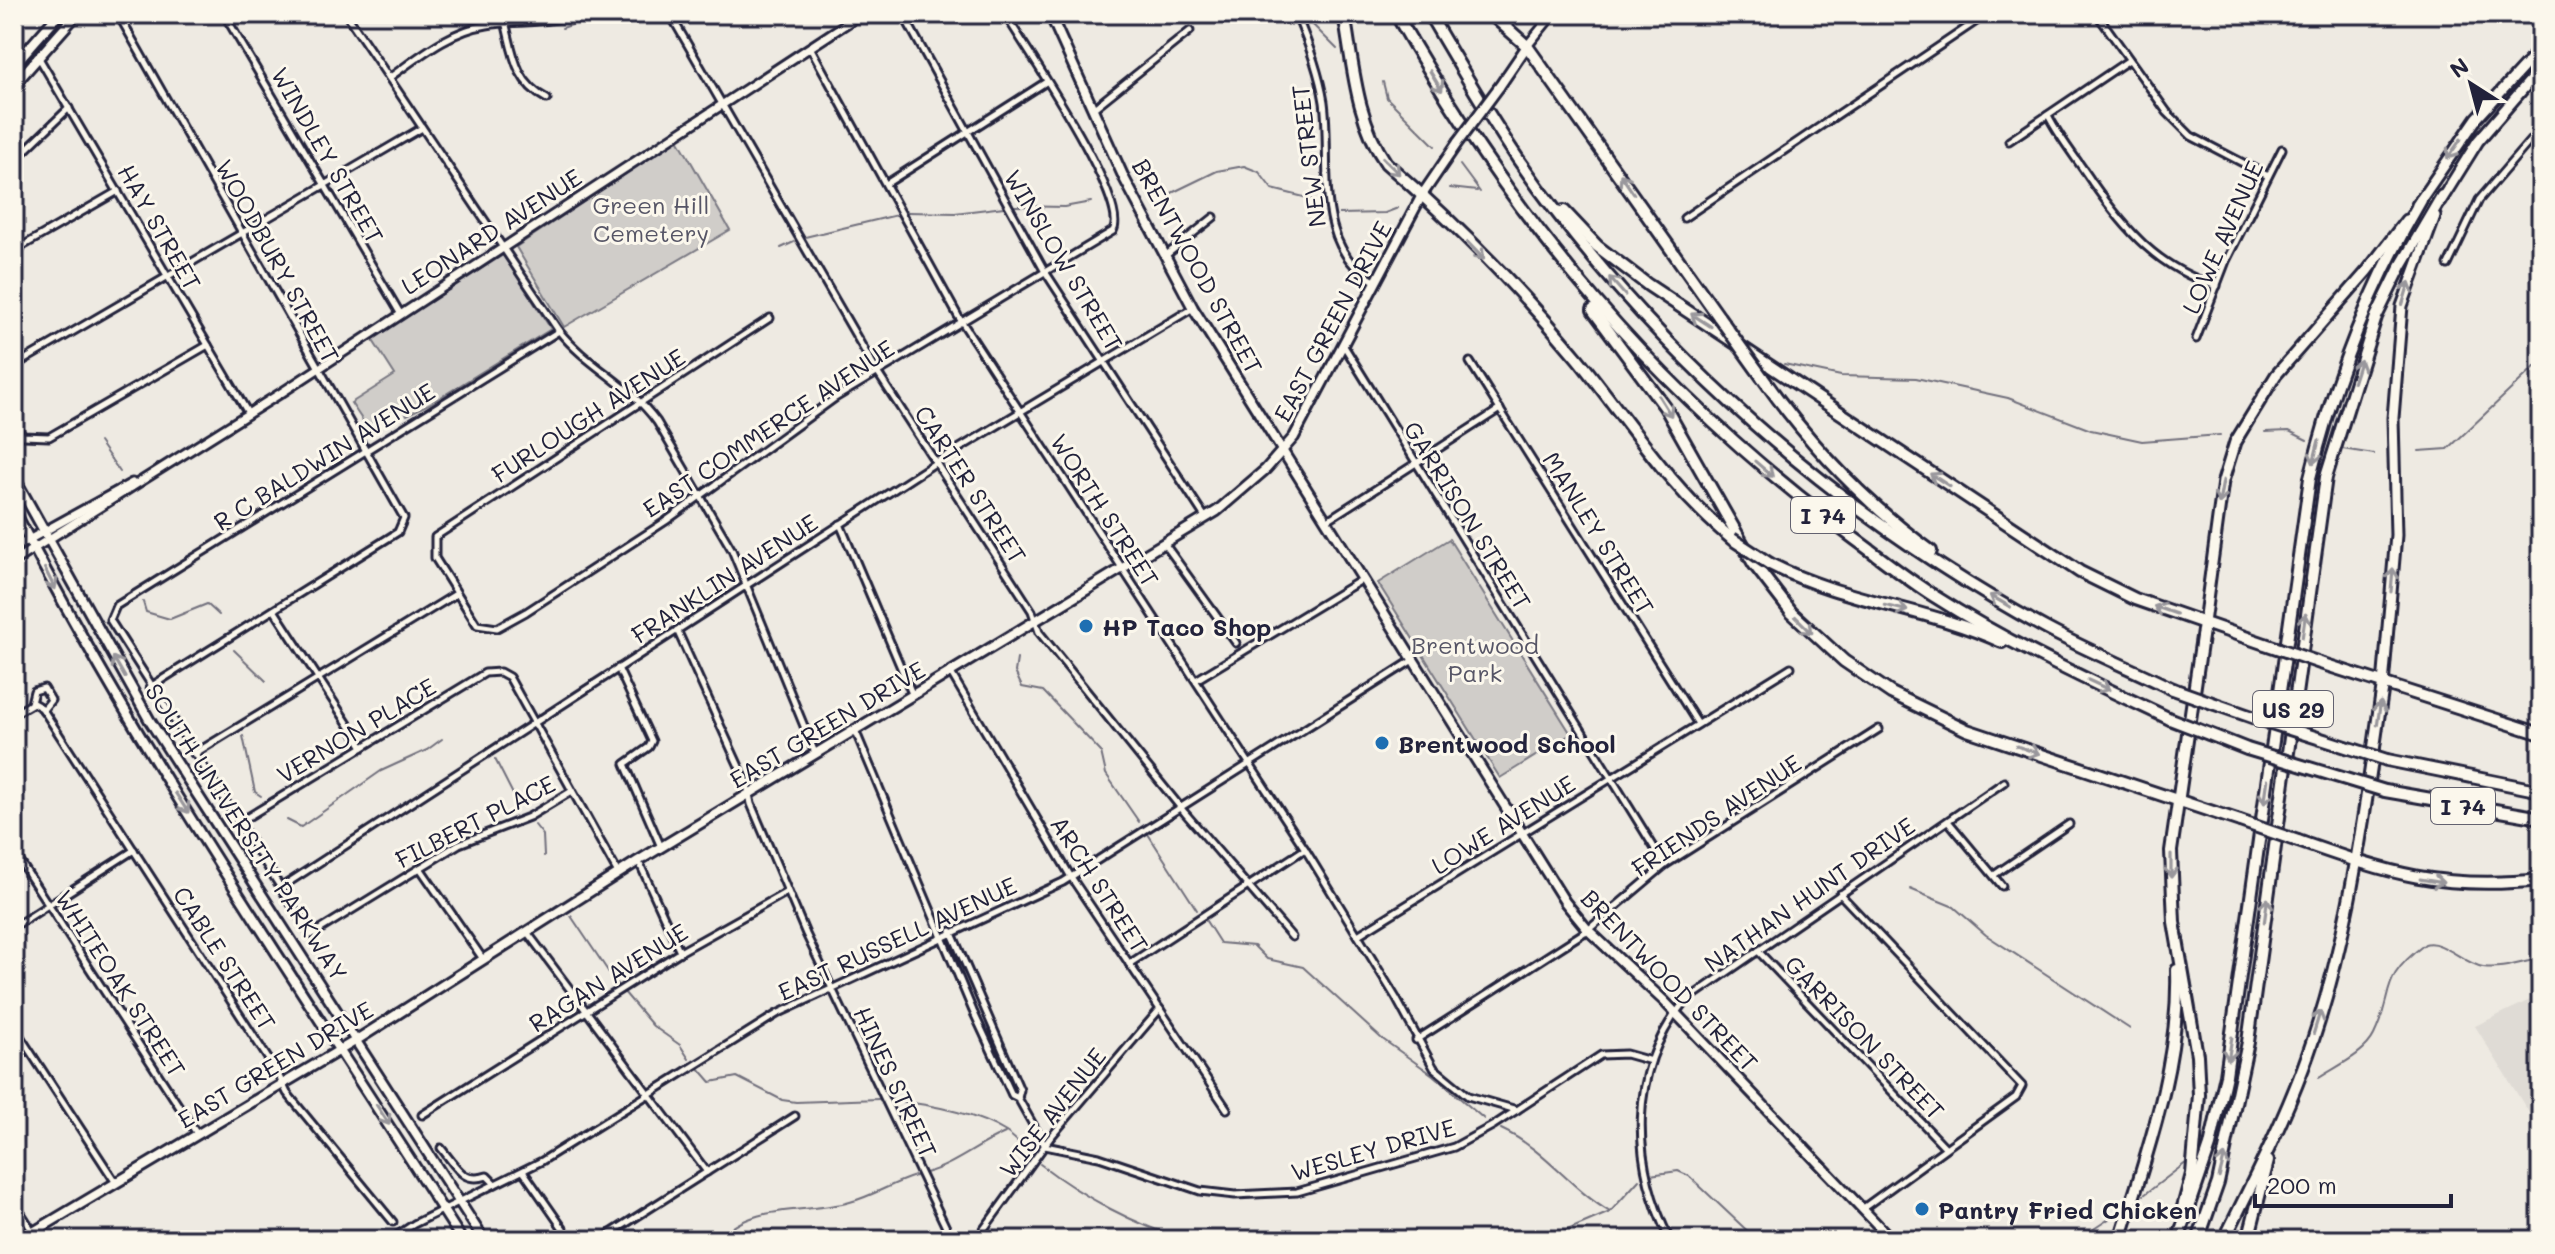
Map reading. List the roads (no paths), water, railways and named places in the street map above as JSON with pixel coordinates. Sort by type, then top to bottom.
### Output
[{"type":"highway","points":[[1344,14],[1359,98],[1372,142],[1386,163],[1422,195],[1579,361],[1666,477],[1732,539],[1770,564],[1830,591],[1971,628],[2050,662]]},
{"type":"highway","name":"I 74","points":[[1396,14],[1453,109],[1536,231],[1652,364],[1776,478],[1933,595],[2050,662],[2170,719],[2247,749],[2385,791],[2541,818]]},
{"type":"highway","name":"I 74","points":[[1429,14],[1518,159],[1622,291],[1734,407],[1838,493],[1976,587],[2049,630],[2173,689],[2387,760],[2541,791]]},
{"type":"highway","points":[[1491,14],[1527,46],[1801,430],[1846,481],[1888,519],[1976,587]]},
{"type":"highway","name":"US 29","points":[[2176,1240],[2210,1146],[2226,1075],[2310,478],[2322,431],[2361,315],[2421,200],[2477,118],[2541,48]]},
{"type":"highway","name":"US 29","points":[[2198,1240],[2222,1168],[2248,1042],[2326,477],[2376,317],[2401,266],[2478,141],[2541,68]]},
{"type":"highway","points":[[1518,159],[1597,246],[1676,304],[2080,572],[2135,599],[2383,685],[2541,734]]},
{"type":"highway","points":[[2224,1240],[2304,1067],[2321,1011],[2357,862],[2383,685],[2396,535],[2393,418],[2402,306],[2442,196]]},
{"type":"highway","points":[[2176,1240],[2192,1174],[2199,1095],[2197,1055],[2176,932],[2170,862],[2223,481],[2235,442],[2276,375],[2367,271],[2421,200]]},
{"type":"highway","points":[[1536,231],[1545,250],[1652,386],[1754,564],[1791,612],[1825,645],[1891,693],[1953,724],[2404,877],[2488,885],[2541,880]]},
{"type":"highway","points":[[2120,1240],[2171,1060],[2176,1024],[2176,932]]},
{"type":"highway","points":[[2248,1240],[2256,1200],[2281,1122]]},
{"type":"main road","points":[[14,65],[59,14]]},
{"type":"main road","points":[[14,85],[77,14]]},
{"type":"main road","name":"BRENTWOOD STREET","points":[[1050,14],[1165,257],[1193,308],[1565,902],[1588,930],[1675,1014],[1892,1240]]},
{"type":"main road","name":"EAST GREEN DRIVE","points":[[20,1240],[355,1041],[618,873],[1206,518],[1283,453],[1344,346],[1422,195],[1527,46]]},
{"type":"main road","name":"SOUTH UNIVERSITY PARKWAY","points":[[14,477],[150,721],[484,1240]]},
{"type":"main road","name":"SOUTH UNIVERSITY PARKWAY","points":[[14,510],[72,622],[160,770],[462,1240]]},
{"type":"street","name":"WOODBURY STREET","points":[[118,14],[243,231],[316,368],[403,511],[404,525],[274,610]]},
{"type":"street","name":"WINDLEY STREET","points":[[224,14],[400,313]]},
{"type":"street","points":[[346,14],[559,331],[589,363],[618,380],[644,403],[732,550],[815,754]]},
{"type":"street","points":[[503,14],[519,72],[535,92],[547,99]]},
{"type":"street","points":[[389,78],[459,32],[559,20],[574,14]]},
{"type":"street","name":"CARTER STREET","points":[[670,14],[877,372],[1036,621],[1039,632],[1180,806],[1292,937]]},
{"type":"street","name":"LEONARD AVENUE","points":[[14,561],[34,549],[45,537],[142,480],[505,248],[722,102],[861,14]]},
{"type":"street","name":"WINSLOW STREET","points":[[903,14],[1044,270],[1206,518]]},
{"type":"street","points":[[886,184],[1046,82],[1005,14]]},
{"type":"street","name":"NEW STREET","points":[[1296,14],[1324,100],[1333,230],[1350,259],[1375,281]]},
{"type":"street","points":[[1527,46],[1553,14]]},
{"type":"street","points":[[1684,218],[1987,14]]},
{"type":"street","points":[[2097,14],[2167,112],[2191,136],[2268,176]]},
{"type":"street","points":[[1094,108],[1190,31]]},
{"type":"street","name":"WORTH STREET","points":[[809,46],[961,321],[1305,849],[1434,1068],[1453,1086],[1484,1103],[1517,1110]]},
{"type":"street","name":"HAY STREET","points":[[39,58],[248,413]]},
{"type":"street","points":[[2009,141],[2129,60]]},
{"type":"street","name":"EAST COMMERCE AVENUE","points":[[456,594],[477,625],[486,629],[497,628],[526,612],[701,496],[799,422],[1044,270],[1113,231],[1116,216],[1098,165],[1046,82]]},
{"type":"street","points":[[14,161],[69,108]]},
{"type":"street","points":[[2048,115],[2119,221],[2144,248],[2172,267],[2217,286]]},
{"type":"street","points":[[14,366],[422,128]]},
{"type":"street","points":[[2448,265],[2479,200],[2541,128]]},
{"type":"street","name":"LOWE AVENUE","points":[[2196,339],[2217,286],[2282,149]]},
{"type":"street","points":[[14,251],[118,191]]},
{"type":"street","points":[[1165,257],[1214,217]]},
{"type":"street","name":"FRANKLIN AVENUE","points":[[280,888],[935,463],[1193,308]]},
{"type":"street","name":"FURLOUGH AVENUE","points":[[456,594],[432,548],[435,537],[444,529],[644,403],[770,318]]},
{"type":"street","name":"R C BALDWIN AVENUE","points":[[150,687],[111,626],[110,614],[116,606],[559,331]]},
{"type":"street","points":[[14,424],[18,431],[35,439],[55,434],[208,345]]},
{"type":"street","name":"GARRISON STREET","points":[[1344,346],[1414,464],[1665,865]]},
{"type":"street","name":"MANLEY STREET","points":[[1470,362],[1698,724]]},
{"type":"street","points":[[1326,521],[1500,409]]},
{"type":"street","points":[[840,524],[913,696]]},
{"type":"street","name":"LEONARD AVENUE","points":[[14,548],[29,539],[45,537]]},
{"type":"street","points":[[1164,543],[1236,643]]},
{"type":"street","points":[[1196,680],[1363,579]]},
{"type":"street","points":[[194,755],[456,594]]},
{"type":"street","points":[[280,888],[150,687],[274,610],[363,747]]},
{"type":"street","name":"HINES STREET","points":[[677,630],[749,794],[787,892],[952,1240]]},
{"type":"street","name":"EAST RUSSELL AVENUE","points":[[390,1240],[523,1171],[761,1023],[831,986],[1071,877],[1414,660]]},
{"type":"street","name":"LOWE AVENUE","points":[[1358,935],[1791,667]]},
{"type":"street","points":[[618,668],[652,741],[625,764],[661,847]]},
{"type":"street","name":"VERNON PLACE","points":[[238,823],[494,671],[509,677],[535,722]]},
{"type":"street","name":"ARCH STREET","points":[[951,673],[1071,877],[1227,1109]]},
{"type":"street","points":[[14,714],[34,704],[34,691],[44,688],[51,700],[43,710]]},
{"type":"street","name":"CABLE STREET","points":[[34,704],[43,710],[283,1083],[393,1222]]},
{"type":"street","points":[[535,722],[618,873]]},
{"type":"street","name":"FRIENDS AVENUE","points":[[1416,1040],[1588,930],[1665,865],[1879,729]]},
{"type":"street","points":[[855,730],[995,1060],[1012,1095],[1018,1098],[1045,1146]]},
{"type":"street","name":"NATHAN HUNT DRIVE","points":[[1670,1240],[1647,1184],[1641,1117],[1651,1061],[1658,1040],[1675,1014],[1684,1002],[2004,782]]},
{"type":"street","name":"FILBERT PLACE","points":[[280,888],[313,936],[459,844],[529,817],[572,791]]},
{"type":"street","points":[[1948,821],[2002,886]]},
{"type":"street","points":[[1994,875],[2069,824]]},
{"type":"street","points":[[1129,964],[1305,849]]},
{"type":"street","points":[[14,927],[134,850]]},
{"type":"street","name":"WHITEOAK STREET","points":[[14,852],[197,1134]]},
{"type":"street","points":[[638,861],[680,952]]},
{"type":"street","points":[[420,868],[483,959]]},
{"type":"street","name":"RAGAN AVENUE","points":[[422,1115],[680,952],[787,892]]},
{"type":"street","points":[[1840,894],[2020,1080],[2022,1089],[2016,1097],[1862,1209]]},
{"type":"street","points":[[527,931],[707,1172]]},
{"type":"street","points":[[951,931],[1020,1090],[1018,1098]]},
{"type":"street","name":"GARRISON STREET","points":[[1758,951],[1945,1147]]},
{"type":"street","name":"WISE AVENUE","points":[[976,1240],[1045,1146],[1160,1009]]},
{"type":"street","points":[[14,1027],[116,1183]]},
{"type":"street","name":"WESLEY DRIVE","points":[[1045,1146],[1099,1157],[1200,1191],[1272,1195],[1320,1187],[1437,1153],[1470,1140],[1601,1055],[1626,1054],[1651,1061]]},
{"type":"street","points":[[600,1240],[795,1116]]},
{"type":"street","points":[[441,1148],[468,1179],[477,1181],[487,1176],[495,1184]]},
{"type":"street","points":[[523,1171],[571,1240]]},
{"type":"street","points":[[14,1202],[33,1232]]},
{"type":"waterway","points":[[1282,14],[1287,18]]},
{"type":"waterway","points":[[562,28],[581,22]]},
{"type":"waterway","points":[[1311,23],[1337,49]]},
{"type":"waterway","points":[[1383,82],[1387,98],[1435,146]]},
{"type":"waterway","points":[[1460,165],[1480,192]]},
{"type":"waterway","points":[[1153,202],[1217,171],[1244,166],[1259,172],[1272,189],[1312,199]]},
{"type":"waterway","points":[[1450,188],[1477,191]]},
{"type":"waterway","points":[[1015,206],[1064,207],[1091,202]]},
{"type":"waterway","points":[[908,212],[955,213],[1004,207]]},
{"type":"waterway","points":[[1339,214],[1385,213],[1398,208]]},
{"type":"waterway","points":[[805,237],[897,215]]},
{"type":"waterway","points":[[781,248],[794,242]]},
{"type":"waterway","points":[[2419,451],[2448,449],[2541,361]]},
{"type":"waterway","points":[[1784,364],[1841,376],[1916,378],[2008,398],[2091,430],[2142,441],[2220,435]]},
{"type":"waterway","points":[[2265,432],[2289,431],[2307,440]]},
{"type":"waterway","points":[[99,442],[120,472]]},
{"type":"waterway","points":[[2342,449],[2374,454]]},
{"type":"waterway","points":[[143,602],[146,612],[170,619],[207,604],[219,615]]},
{"type":"waterway","points":[[234,650],[266,681]]},
{"type":"waterway","points":[[1017,659],[1015,672],[1022,687],[1043,691],[1101,752],[1106,774],[1139,822]]},
{"type":"waterway","points":[[243,736],[255,792],[261,796]]},
{"type":"waterway","points":[[287,820],[301,827],[381,771],[427,750],[442,739]]},
{"type":"waterway","points":[[495,759],[519,806]]},
{"type":"waterway","points":[[535,825],[543,835],[544,856]]},
{"type":"waterway","points":[[1148,834],[1197,910]]},
{"type":"waterway","points":[[1910,889],[1954,907],[1986,935],[2130,1029]]},
{"type":"waterway","points":[[571,916],[618,986]]},
{"type":"waterway","points":[[1206,921],[1220,943],[1254,946],[1267,959],[1303,967],[1381,1038],[1433,1075],[1484,1119]]},
{"type":"waterway","points":[[2319,1078],[2370,1042],[2394,977],[2400,967],[2425,944],[2439,945],[2483,967],[2541,959]]},
{"type":"waterway","points":[[624,992],[653,1026],[680,1045],[689,1059]]},
{"type":"waterway","points":[[698,1067],[711,1082],[737,1077],[782,1100],[879,1099]]},
{"type":"waterway","points":[[890,1100],[935,1107],[980,1119],[1009,1134],[1029,1153]]},
{"type":"waterway","points":[[1501,1129],[1531,1147],[1610,1212]]},
{"type":"waterway","points":[[925,1173],[1005,1133]]},
{"type":"waterway","points":[[2144,1195],[2187,1162]]},
{"type":"waterway","points":[[1040,1164],[1110,1209],[1186,1240]]},
{"type":"waterway","points":[[1650,1175],[1678,1171],[1689,1176],[1757,1240]]},
{"type":"waterway","points":[[719,1240],[732,1228],[763,1214],[834,1206],[915,1176]]},
{"type":"waterway","points":[[1544,1240],[1610,1212],[1639,1180]]},
{"type":"waterway","points":[[2077,1240],[2118,1213]]},
{"type":"place","name":"HP Taco Shop","points":[[1086,626]]},
{"type":"place","name":"Brentwood School","points":[[1382,743]]},
{"type":"place","name":"Pantry Fried Chicken","points":[[1922,1209]]},
{"type":"park label","name":"Green Hill Cemetery","points":[[651,218]]},
{"type":"park label","name":"Brentwood Park","points":[[1475,658]]}]
